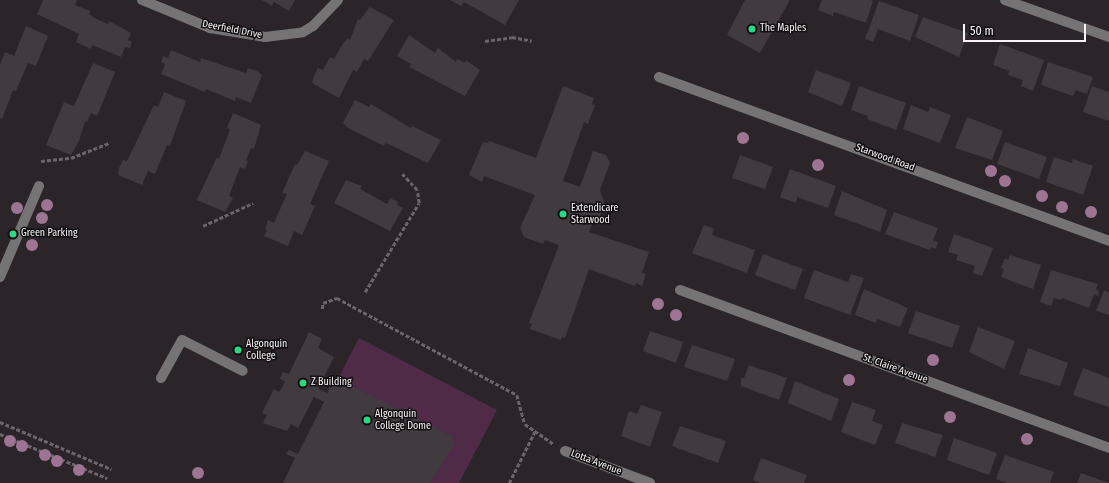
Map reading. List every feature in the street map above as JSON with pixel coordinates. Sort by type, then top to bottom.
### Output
[{"type":"street","name":"Deerfield Drive","points":[[142,0],[210,28],[265,37],[304,32],[313,26],[338,0]]},
{"type":"street","points":[[1005,0],[1109,38]]},
{"type":"street","name":"Starwood Road","points":[[660,77],[1109,241]]},
{"type":"street","points":[[0,277],[38,186]]},
{"type":"street","name":"St. Claire Avenue","points":[[680,290],[1109,448]]},
{"type":"street","points":[[161,378],[182,340],[243,371]]},
{"type":"street","name":"Lotta Avenue","points":[[565,451],[650,483]]},
{"type":"path","points":[[485,41],[512,37],[532,41]]},
{"type":"path","points":[[41,161],[71,158],[109,143]]},
{"type":"path","points":[[365,292],[419,203],[417,190],[402,174]]},
{"type":"path","points":[[202,226],[253,203]]},
{"type":"path","points":[[322,310],[323,303],[337,298],[516,395],[525,424],[565,451]]},
{"type":"path","points":[[0,422],[111,469]]},
{"type":"path","points":[[509,483],[535,431]]},
{"type":"path","points":[[0,434],[106,478]]},
{"type":"shaded area","points":[[359,338],[497,410],[459,483],[284,483]]},
{"type":"building","points":[[43,0],[77,0],[75,5],[90,11],[89,14],[96,19],[108,24],[109,21],[131,33],[128,40],[132,42],[130,48],[125,47],[121,57],[92,45],[91,49],[76,42],[79,34],[37,14]]},
{"type":"building","points":[[262,0],[295,0],[289,11],[274,2],[272,6]]},
{"type":"building","points":[[450,0],[519,0],[505,25],[464,2],[461,6]]},
{"type":"building","name":"The Maples","points":[[745,0],[790,0],[760,53],[727,35]]},
{"type":"building","points":[[822,0],[873,1],[866,23],[834,12],[833,16],[818,10]]},
{"type":"building","points":[[879,1],[919,15],[910,41],[878,29],[873,42],[865,39]]},
{"type":"building","points":[[370,7],[394,20],[368,61],[364,59],[357,72],[353,70],[339,98],[312,83],[314,76],[318,68],[323,70],[330,57],[334,59],[348,38],[350,40],[358,19],[360,20]]},
{"type":"building","points":[[923,17],[968,33],[959,57],[915,37]]},
{"type":"building","points":[[26,26],[48,36],[36,66],[28,63],[16,91],[13,90],[2,119],[0,118],[0,65],[5,52],[14,56]]},
{"type":"building","points":[[409,35],[435,53],[438,48],[456,62],[457,59],[465,63],[466,60],[480,70],[465,96],[409,67],[411,64],[397,56]]},
{"type":"building","points":[[1000,44],[1044,60],[1033,91],[1021,86],[1023,80],[1008,75],[1009,71],[993,65]]},
{"type":"building","points":[[171,50],[200,62],[201,58],[246,73],[248,68],[257,71],[262,75],[251,103],[236,97],[235,101],[206,89],[205,92],[161,74],[165,64],[161,62],[163,56],[168,58]]},
{"type":"building","points":[[1048,62],[1093,77],[1087,94],[1076,90],[1073,96],[1041,85]]},
{"type":"building","points":[[93,63],[115,72],[97,116],[91,113],[87,122],[85,121],[79,141],[71,155],[46,145],[64,102],[74,106]]},
{"type":"building","points":[[816,70],[851,83],[842,106],[808,92]]},
{"type":"building","name":"Extendicare Starwood","points":[[563,86],[594,98],[592,104],[595,105],[588,124],[584,122],[563,181],[580,187],[593,151],[606,155],[610,163],[600,190],[605,205],[599,219],[594,218],[589,232],[649,252],[642,273],[646,274],[642,286],[636,283],[635,286],[589,269],[565,338],[562,337],[561,340],[530,329],[532,324],[529,323],[559,245],[545,240],[543,244],[524,237],[520,228],[535,195],[484,176],[482,182],[469,175],[483,142],[488,143],[489,141],[536,158]]},
{"type":"building","points":[[859,86],[906,103],[896,130],[867,119],[868,116],[851,110]]},
{"type":"building","points":[[1092,86],[1109,92],[1109,121],[1083,112]]},
{"type":"building","points":[[164,92],[186,101],[170,146],[167,145],[155,174],[148,171],[142,185],[118,175],[119,168],[123,160],[127,161],[154,105],[158,107]]},
{"type":"building","points":[[355,100],[369,107],[371,104],[411,128],[412,126],[441,140],[428,163],[386,143],[384,146],[348,128],[343,123]]},
{"type":"building","points":[[911,105],[928,112],[930,107],[951,115],[940,143],[903,129]]},
{"type":"building","points":[[233,113],[261,125],[254,149],[251,148],[246,160],[248,161],[245,169],[240,167],[229,196],[233,198],[225,212],[197,200],[217,157],[219,159],[230,129],[227,128]]},
{"type":"building","points":[[967,117],[1003,131],[992,160],[955,148]]},
{"type":"building","points":[[1005,142],[1047,157],[1039,179],[997,164]]},
{"type":"building","points":[[305,151],[329,161],[310,204],[315,206],[302,235],[294,231],[288,246],[264,236],[267,230],[265,229],[268,220],[274,223],[287,194],[282,193],[295,164],[297,165]]},
{"type":"building","points":[[740,155],[773,167],[765,189],[732,178]]},
{"type":"building","points":[[1054,157],[1072,163],[1073,159],[1093,166],[1083,195],[1046,182]]},
{"type":"building","points":[[790,169],[836,186],[828,208],[797,197],[796,203],[780,197]]},
{"type":"building","points":[[346,180],[362,186],[360,189],[387,204],[390,198],[398,202],[397,205],[403,208],[390,231],[334,203]]},
{"type":"building","points":[[842,191],[887,210],[880,232],[834,215]]},
{"type":"building","points":[[894,212],[938,228],[933,241],[938,242],[936,249],[931,247],[930,250],[885,234]]},
{"type":"building","points":[[704,225],[714,229],[712,235],[755,250],[747,273],[692,253]]},
{"type":"building","points":[[954,234],[993,248],[982,276],[973,273],[975,266],[956,260],[958,255],[948,252]]},
{"type":"building","points":[[763,254],[803,269],[795,290],[755,275]]},
{"type":"building","points":[[1010,255],[1041,265],[1033,289],[1001,277],[1004,269],[1001,268],[1005,258],[1008,260]]},
{"type":"building","points":[[814,270],[848,282],[851,274],[864,278],[850,315],[804,298]]},
{"type":"building","points":[[1051,270],[1098,284],[1096,289],[1099,291],[1098,296],[1094,294],[1089,308],[1062,298],[1061,300],[1054,298],[1051,306],[1040,302]]},
{"type":"building","points":[[864,289],[908,308],[900,327],[877,319],[876,323],[855,315]]},
{"type":"building","points":[[1104,290],[1109,292],[1109,315],[1096,311]]},
{"type":"building","points":[[916,311],[960,326],[952,348],[908,333]]},
{"type":"building","points":[[978,327],[1015,341],[1004,369],[969,352]]},
{"type":"building","points":[[650,331],[683,342],[676,363],[643,351]]},
{"type":"building","name":"Algonquin College Dome","points":[[309,332],[322,339],[318,348],[334,357],[318,389],[328,393],[331,380],[335,381],[337,379],[454,437],[452,441],[455,442],[431,483],[283,483],[295,458],[286,454],[289,450],[298,454],[324,402],[314,397],[298,428],[291,424],[287,431],[263,423],[267,415],[262,413],[274,389],[279,392],[283,386],[285,381],[280,379],[283,372],[289,374]]},
{"type":"building","points":[[692,345],[735,359],[727,381],[684,367]]},
{"type":"building","points":[[1028,348],[1068,363],[1060,386],[1019,374]]},
{"type":"building","points":[[749,365],[787,378],[779,400],[741,386],[741,378],[744,378]]},
{"type":"building","points":[[1083,368],[1109,378],[1109,407],[1073,395]]},
{"type":"building","points":[[795,381],[839,399],[831,421],[788,403]]},
{"type":"building","points":[[852,402],[876,410],[872,421],[883,425],[875,445],[841,432]]},
{"type":"building","points":[[641,405],[662,412],[650,447],[621,436],[629,411],[637,414]]},
{"type":"building","points":[[902,423],[943,435],[935,457],[895,443]]},
{"type":"building","points":[[680,426],[726,441],[718,463],[672,446]]},
{"type":"building","points":[[954,438],[997,453],[989,475],[947,460]]},
{"type":"building","points":[[1005,455],[1054,472],[1050,483],[1007,483],[996,479]]},
{"type":"building","points":[[761,458],[807,475],[804,483],[760,483],[753,480]]},
{"type":"building","points":[[1081,473],[1109,483],[1077,483]]},
{"type":"place","name":"The Maples","points":[[752,29]]},
{"type":"place","name":"Extendicare Starwood","points":[[563,214]]},
{"type":"place","name":"Green Parking","points":[[13,234]]},
{"type":"place","name":"Algonquin College","points":[[238,350]]},
{"type":"place","name":"Z Building","points":[[303,383]]},
{"type":"place","name":"Algonquin College Dome","points":[[367,420]]}]
